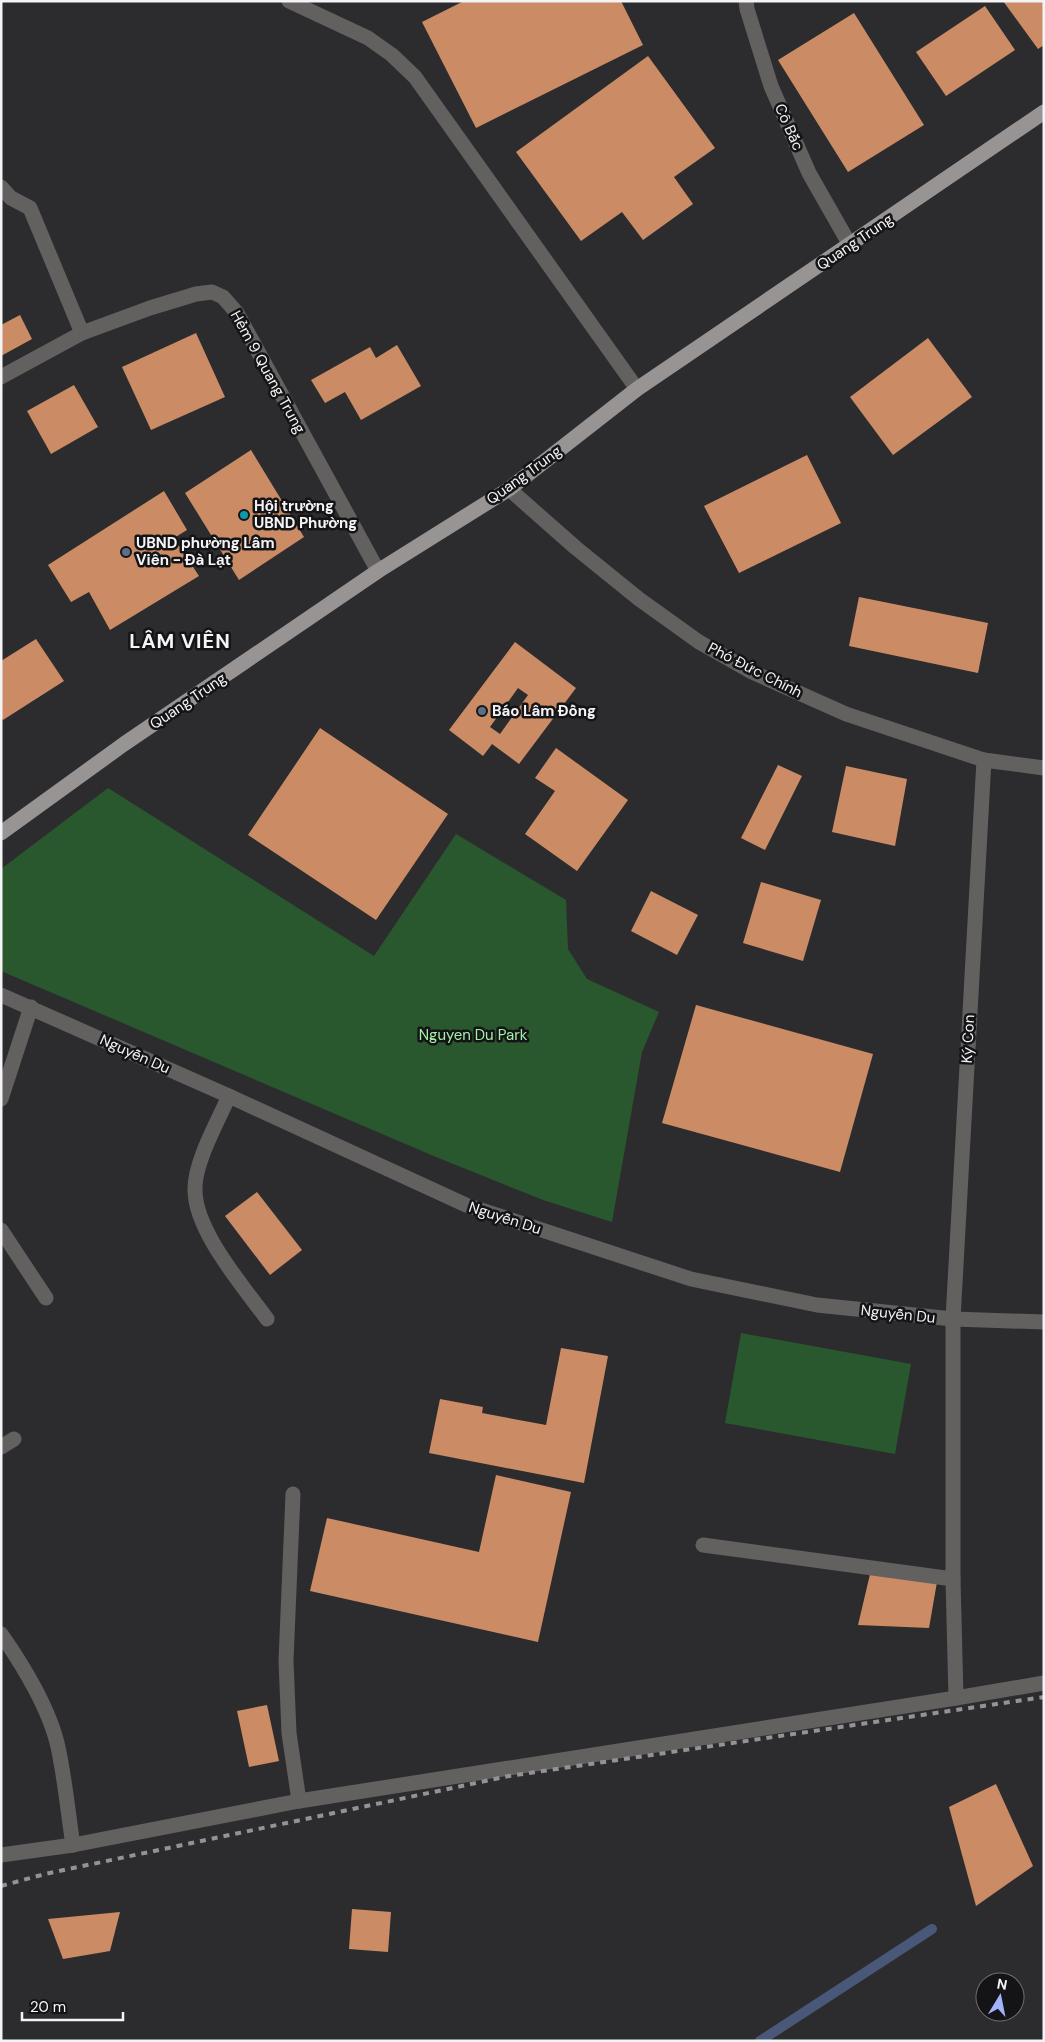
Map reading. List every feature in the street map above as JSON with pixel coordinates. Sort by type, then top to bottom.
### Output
[{"type":"main road","name":"Quang Trung","points":[[1,833],[124,744],[378,571],[509,489],[638,389],[1044,112]]},
{"type":"street","points":[[289,1],[368,38],[392,55],[415,77],[638,389]]},
{"type":"street","name":"Cô Bắc","points":[[746,1],[746,9],[771,86],[809,173],[850,246]]},
{"type":"street","points":[[1,186],[10,198],[30,208],[82,333]]},
{"type":"street","name":"Hẻm 9 Quang Trung","points":[[1,377],[82,333],[150,308],[196,294],[212,292],[223,297],[238,313],[378,571]]},
{"type":"street","name":"Phó Đức Chính","points":[[509,489],[576,548],[639,599],[698,642],[752,672],[846,714],[984,760],[1044,768]]},
{"type":"street","name":"Ký Con","points":[[956,1698],[953,1579],[953,1319],[984,760]]},
{"type":"street","name":"Nguyễn Du","points":[[1,995],[229,1096],[466,1205],[691,1278],[817,1306],[953,1319],[1044,1322]]},
{"type":"street","points":[[1,1099],[31,1007]]},
{"type":"street","points":[[229,1096],[202,1155],[195,1189],[202,1222],[225,1261],[267,1319]]},
{"type":"street","points":[[1,1230],[46,1298]]},
{"type":"street","points":[[293,1494],[286,1661],[289,1733],[299,1801]]},
{"type":"street","points":[[703,1546],[953,1579]]},
{"type":"street","points":[[1,1634],[20,1661],[37,1694],[58,1746],[73,1845]]},
{"type":"street","points":[[1,1855],[73,1845],[299,1801],[1044,1683]]},
{"type":"green space","name":"Nguyen Du Park","points":[[108,788],[374,956],[456,834],[566,900],[568,949],[587,979],[659,1012],[642,1052],[612,1222],[543,1200],[436,1157],[1,971],[1,869]]},
{"type":"green space","points":[[741,1333],[911,1364],[895,1454],[725,1423]]},
{"type":"building","points":[[464,1],[621,1],[643,45],[476,128],[422,22]]},
{"type":"building","points":[[1003,1],[1044,1],[1044,45],[1038,49]]},
{"type":"building","points":[[985,6],[1015,50],[946,96],[916,52]]},
{"type":"building","points":[[854,13],[924,125],[848,172],[778,60]]},
{"type":"building","points":[[648,56],[715,148],[674,177],[693,204],[643,240],[622,212],[581,241],[516,152]]},
{"type":"building","points":[[20,315],[32,339],[1,356],[1,325]]},
{"type":"building","points":[[196,333],[225,397],[151,430],[122,367]]},
{"type":"building","points":[[928,338],[972,397],[893,455],[850,397]]},
{"type":"building","points":[[397,345],[421,386],[361,420],[345,392],[325,403],[311,380],[370,347],[376,358]]},
{"type":"building","points":[[74,385],[98,427],[51,454],[27,411]]},
{"type":"building","name":"Hội trường UBND Phường","points":[[251,450],[304,537],[239,580],[185,493]]},
{"type":"building","points":[[807,455],[841,523],[739,573],[704,506]]},
{"type":"building","name":"UBND phường Lâm Viên - Đà Lạt","points":[[164,491],[187,530],[174,538],[199,576],[110,630],[89,592],[71,602],[48,565]]},
{"type":"building","points":[[859,597],[988,623],[978,673],[849,646]]},
{"type":"building","points":[[36,639],[64,681],[3,720],[1,717],[1,661]]},
{"type":"building","points":[[515,642],[576,688],[519,764],[492,744],[483,756],[449,730]],"holes":[[[518,688],[528,695],[500,734],[490,727]]]},
{"type":"building","points":[[320,728],[448,814],[376,920],[248,835]]},
{"type":"building","points":[[556,748],[628,800],[577,871],[525,834],[555,791],[535,778]]},
{"type":"building","points":[[778,765],[802,776],[765,850],[741,838]]},
{"type":"building","points":[[846,766],[907,779],[895,846],[832,832]]},
{"type":"building","points":[[761,882],[821,900],[803,961],[743,943]]},
{"type":"building","points":[[651,891],[698,915],[677,955],[631,931]]},
{"type":"building","points":[[696,1005],[873,1054],[840,1172],[662,1123]]},
{"type":"building","points":[[257,1192],[302,1250],[270,1275],[225,1216]]},
{"type":"building","points":[[561,1348],[608,1356],[584,1483],[429,1453],[440,1399],[483,1407],[482,1413],[546,1425]]},
{"type":"building","points":[[496,1475],[571,1492],[538,1642],[310,1591],[327,1518],[479,1552]]},
{"type":"building","points":[[871,1570],[937,1582],[929,1628],[858,1625]]},
{"type":"building","points":[[267,1705],[279,1761],[249,1767],[237,1711]]},
{"type":"building","points":[[996,1784],[1033,1866],[976,1906],[949,1807]]},
{"type":"building","points":[[352,1909],[391,1912],[388,1952],[349,1949]]},
{"type":"building","points":[[120,1912],[110,1951],[63,1959],[48,1919]]},
{"type":"waterway","points":[[760,2041],[932,1929]]},
{"type":"railway","points":[[1,1886],[45,1874],[509,1776],[1044,1697]]},
{"type":"place","name":"Hội trường UBND Phường","points":[[244,515]]},
{"type":"place","name":"UBND phường Lâm Viên - Đà Lạt","points":[[126,552]]},
{"type":"place","name":"Báo Lâm Đồng","points":[[482,711]]},
{"type":"district","name":"LÂM VIÊN","points":[[180,641]]}]
